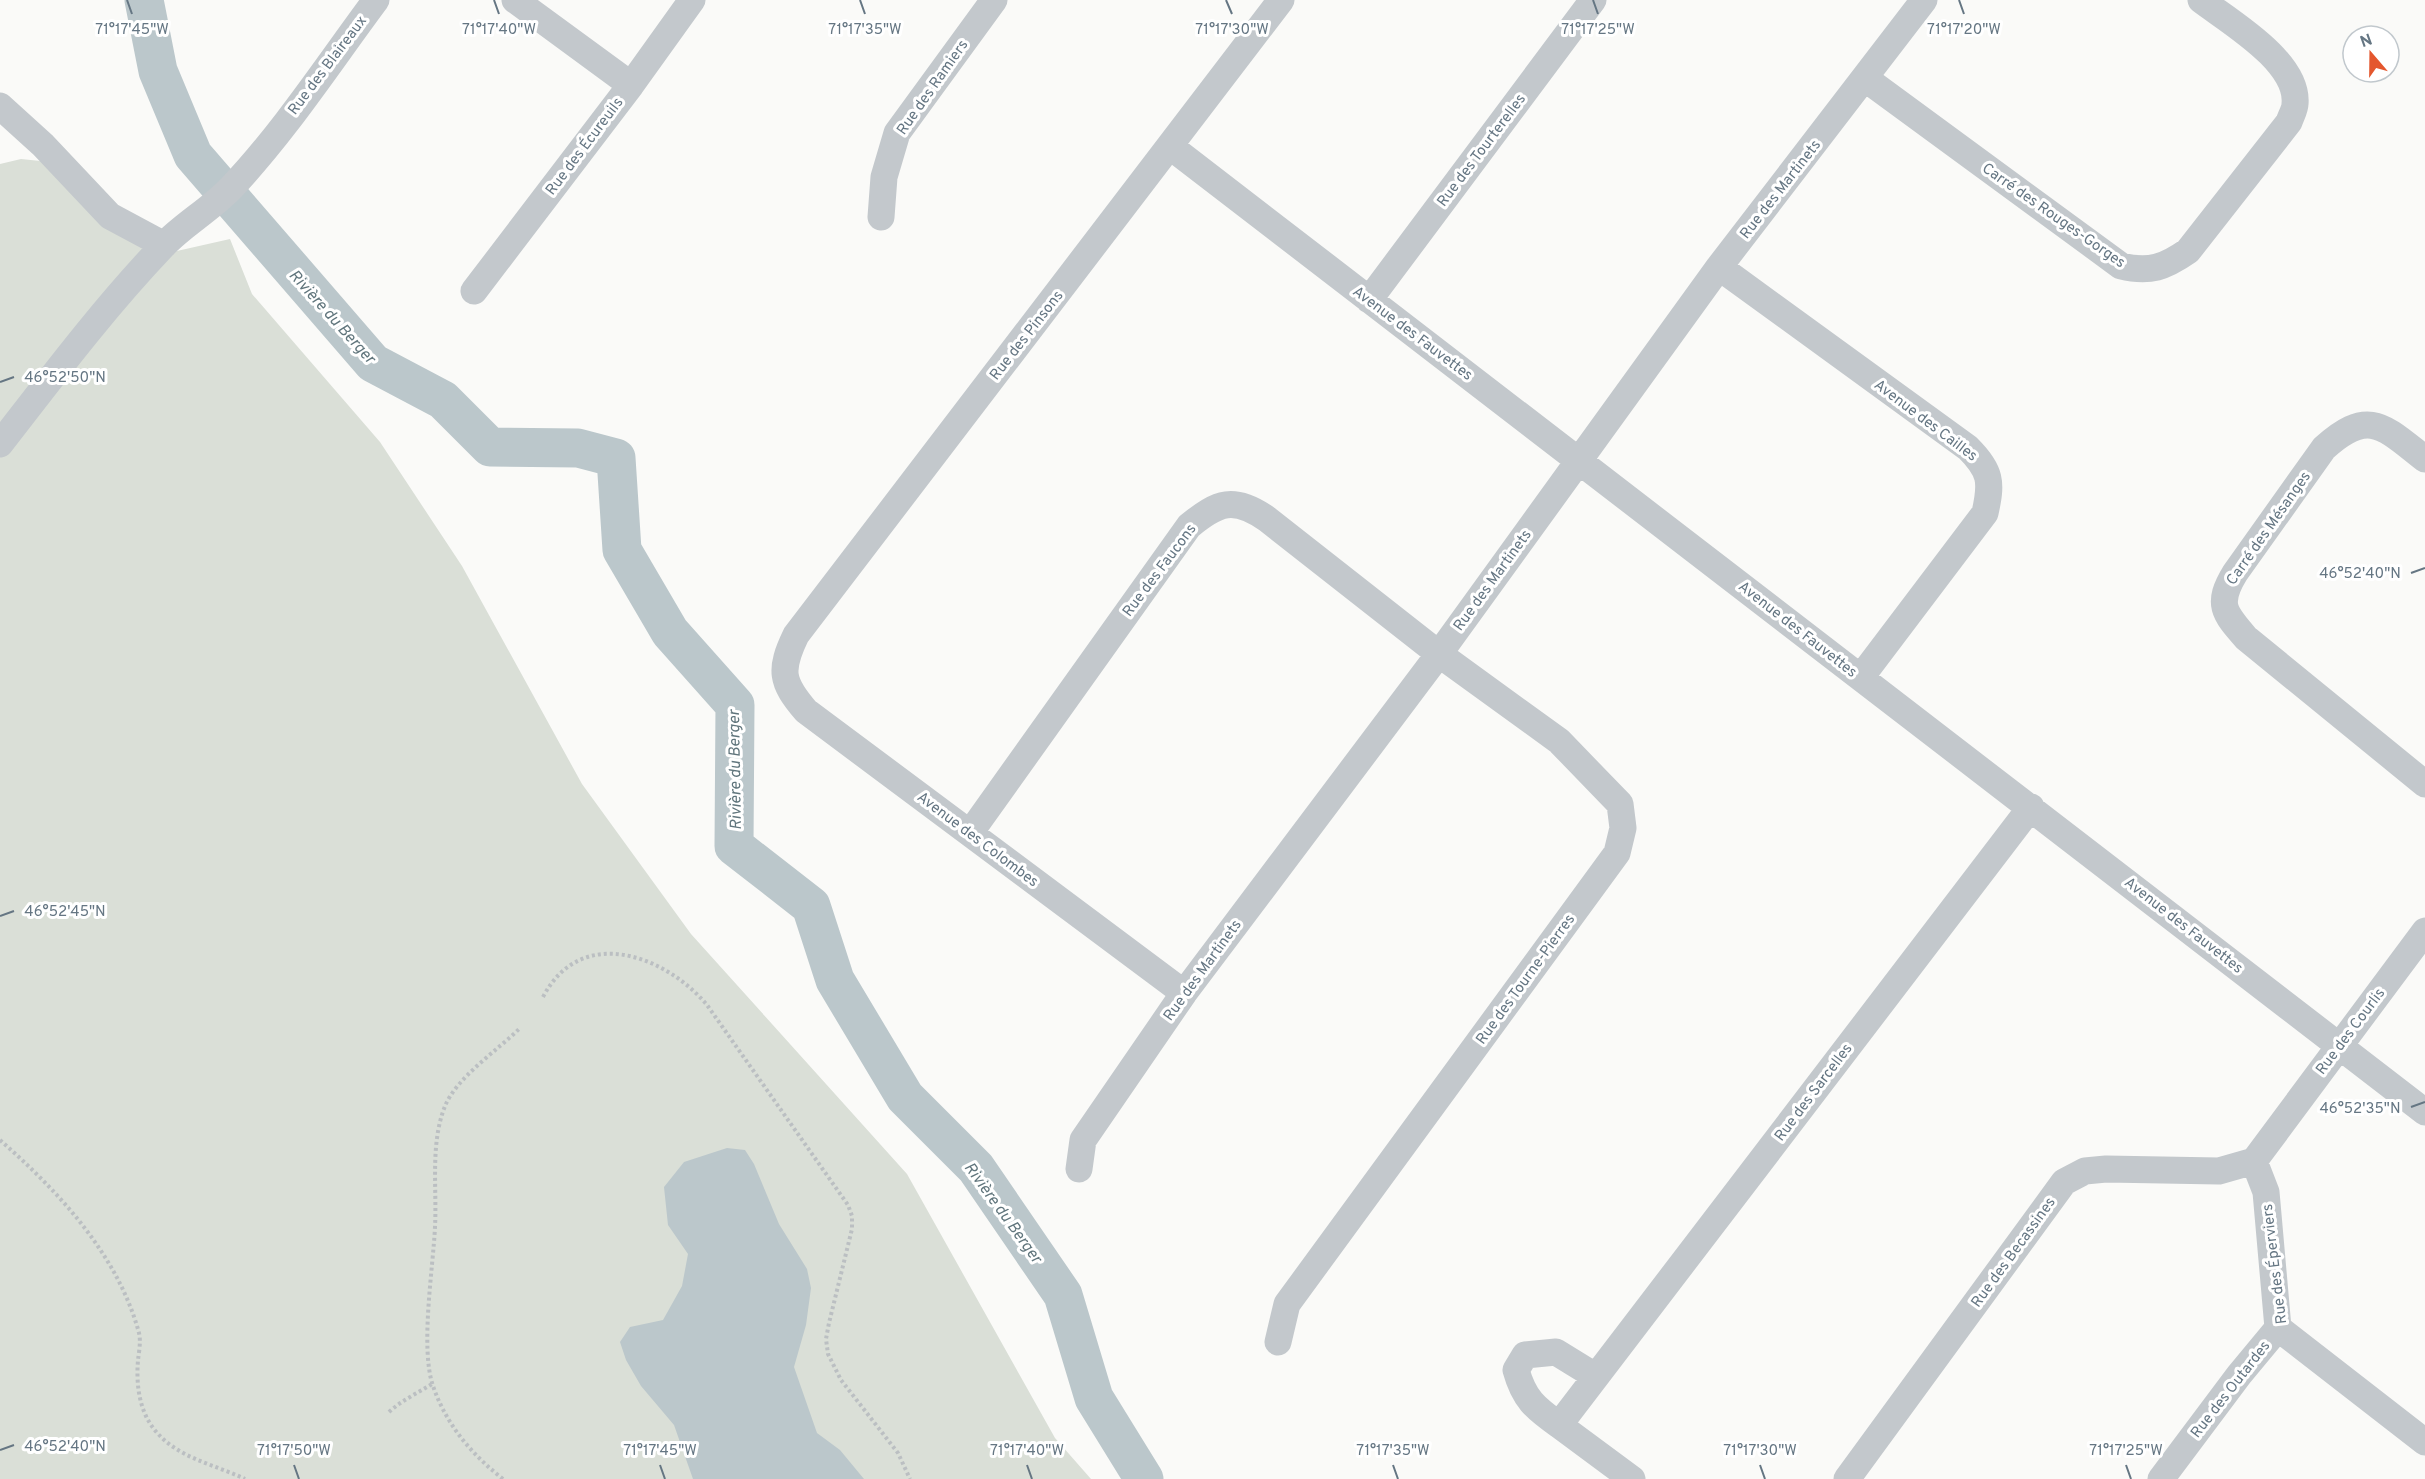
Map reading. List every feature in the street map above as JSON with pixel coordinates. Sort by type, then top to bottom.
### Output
[{"type":"street","name":"Rue des Blaireaux","points":[[0,444],[83,336],[164,245],[208,211],[232,187],[279,131],[376,0]]},
{"type":"street","points":[[515,0],[631,85]]},
{"type":"street","name":"Rue des Écureuils","points":[[474,291],[631,85],[692,0]]},
{"type":"street","name":"Rue des Ramiers","points":[[881,217],[884,177],[897,133],[994,0]]},
{"type":"street","name":"Rue des Pinsons","points":[[784,675],[786,656],[796,635],[1171,147],[1281,0]]},
{"type":"street","name":"Rue des Tourterelles","points":[[1369,300],[1593,0]]},
{"type":"street","name":"Rue des Martinets","points":[[1079,1169],[1083,1140],[1185,993],[1439,654],[1719,267],[1866,79],[1924,0]]},
{"type":"street","name":"Carré des Rouges-Gorges","points":[[1866,79],[2121,266],[2139,271],[2156,268],[2188,251],[2289,122],[2295,104],[2292,85],[2282,66],[2267,50],[2201,0]]},
{"type":"street","points":[[0,106],[43,145],[110,216],[164,245]]},
{"type":"street","name":"Avenue des Fauvettes","points":[[1171,147],[2425,1112]]},
{"type":"street","name":"Avenue des Cailles","points":[[1719,267],[1968,448],[1980,460],[1988,473],[1989,492],[1985,513],[1861,677]]},
{"type":"street","name":"Carré des Mésanges","points":[[2425,459],[2390,432],[2375,424],[2357,425],[2340,434],[2324,448],[2235,573],[2224,590],[2224,608],[2246,638],[2425,784]]},
{"type":"street","name":"Rue des Faucons","points":[[970,833],[1189,526],[1209,510],[1231,503],[1252,508],[1439,654]]},
{"type":"street","name":"Rue des Tourne-Pierres","points":[[1278,1342],[1287,1304],[1617,853],[1623,828],[1620,804],[1559,741],[1439,654]]},
{"type":"street","name":"Avenue des Colombes","points":[[784,675],[790,692],[806,711],[1185,993]]},
{"type":"street","name":"Rue des Sarcelles","points":[[1559,1425],[2031,807]]},
{"type":"street","name":"Rue des Courlis","points":[[2254,1161],[2338,1045],[2425,931]]},
{"type":"street","name":"Rue des Éperviers","points":[[2254,1161],[2266,1192],[2278,1328],[2425,1442]]},
{"type":"street","name":"Rue des Becassines","points":[[1847,1479],[2064,1182],[2085,1171],[2106,1169],[2219,1171],[2254,1161]]},
{"type":"street","name":"Rue des Outardes","points":[[2161,1479],[2239,1375],[2278,1328]]},
{"type":"street","points":[[1595,1376],[1576,1362],[1556,1352],[1525,1355],[1516,1370],[1521,1388],[1533,1406],[1632,1479]]},
{"type":"path","points":[[543,997],[561,970],[578,960],[596,954],[617,954],[641,959],[676,975],[707,1005],[848,1205],[852,1216],[852,1229],[829,1323],[826,1339],[828,1354],[841,1380],[898,1453],[910,1479]]},
{"type":"path","points":[[502,1479],[460,1438],[446,1416],[432,1384],[428,1353],[438,1130],[446,1104],[466,1078],[520,1028]]},
{"type":"path","points":[[0,1140],[60,1196],[99,1250],[122,1288],[140,1336],[137,1374],[140,1401],[153,1429],[178,1451],[244,1479]]},
{"type":"path","points":[[389,1412],[399,1402],[418,1395],[432,1384]]},
{"type":"shaded area","points":[[21,159],[50,162],[168,253],[230,239],[252,294],[380,442],[462,566],[582,784],[691,934],[907,1174],[1055,1438],[1091,1479],[0,1479],[0,164]]},
{"type":"shaded area","points":[[727,1148],[745,1150],[754,1164],[779,1224],[807,1269],[811,1288],[806,1325],[794,1367],[817,1433],[840,1450],[864,1479],[693,1479],[674,1425],[641,1386],[626,1360],[620,1342],[630,1327],[663,1320],[682,1286],[688,1254],[668,1225],[664,1187],[684,1162]]},
{"type":"waterway","name":"Rivière du Berger","points":[[144,0],[158,71],[193,155],[373,363],[443,400],[490,447],[578,448],[616,458],[622,550],[670,632],[735,705],[734,846],[811,906],[835,980],[905,1097],[976,1168],[1063,1295],[1094,1398],[1144,1479]]}]
